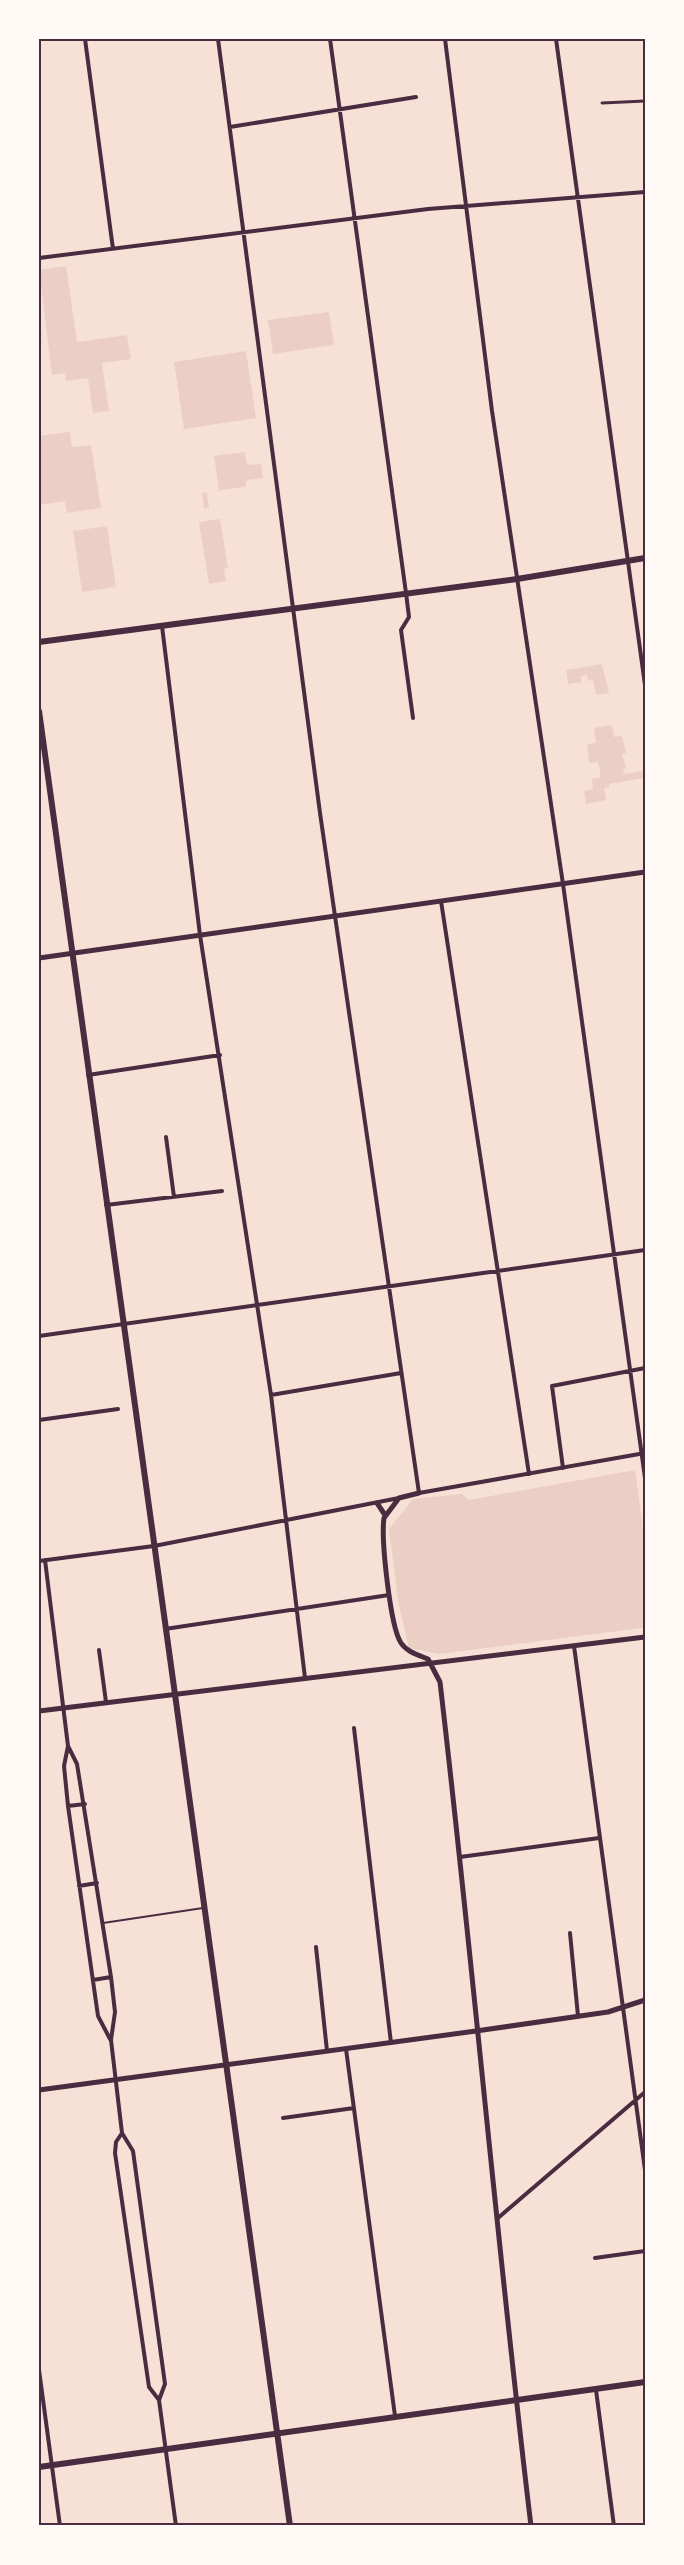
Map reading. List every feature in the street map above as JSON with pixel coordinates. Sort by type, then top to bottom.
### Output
[{"type":"main road","points":[[39,642],[517,579],[645,558]]},
{"type":"main road","points":[[39,711],[164,1629],[290,2526]]},
{"type":"main road","points":[[39,2467],[645,2382]]},
{"type":"street","points":[[85,39],[113,249]]},
{"type":"street","points":[[218,39],[335,916],[419,1493]]},
{"type":"street","points":[[330,39],[409,617],[401,630],[413,718]]},
{"type":"street","points":[[445,39],[468,205],[492,411],[562,884],[612,1255],[645,1478]]},
{"type":"street","points":[[556,39],[645,685]]},
{"type":"street","points":[[230,127],[416,97]]},
{"type":"street","points":[[602,104],[645,101]]},
{"type":"street","points":[[39,258],[468,205],[645,192]]},
{"type":"street","points":[[162,626],[200,935],[259,1306],[305,1678]]},
{"type":"street","points":[[39,958],[645,872]]},
{"type":"street","points":[[441,901],[529,1474]]},
{"type":"street","points":[[88,1075],[220,1055]]},
{"type":"street","points":[[166,1137],[174,1197]]},
{"type":"street","points":[[106,1204],[222,1191]]},
{"type":"street","points":[[39,1336],[645,1250]]},
{"type":"street","points":[[563,1468],[552,1386],[645,1368]]},
{"type":"street","points":[[271,1395],[401,1373]]},
{"type":"street","points":[[39,1420],[118,1409]]},
{"type":"street","points":[[39,1561],[153,1546],[419,1493],[643,1454]]},
{"type":"street","points":[[399,1498],[385,1515],[383,1529],[390,1594],[400,1641],[405,1648],[428,1659],[440,1682],[496,2220],[531,2526]]},
{"type":"street","points":[[377,1503],[385,1515]]},
{"type":"street","points":[[45,1560],[68,1746],[64,1766],[68,1806],[98,2016],[111,2040]]},
{"type":"street","points":[[164,1629],[390,1594]]},
{"type":"street","points":[[39,1711],[174,1693],[433,1665],[645,1637]]},
{"type":"street","points":[[573,1645],[645,2170]]},
{"type":"street","points":[[99,1650],[105,1702]]},
{"type":"street","points":[[354,1728],[391,2043]]},
{"type":"street","points":[[68,1746],[77,1764],[85,1804],[111,1977],[115,2012],[111,2040],[122,2133],[133,2151],[165,2384],[159,2400]]},
{"type":"street","points":[[68,1806],[85,1804]]},
{"type":"street","points":[[460,1857],[599,1838]]},
{"type":"street","points":[[80,1886],[97,1883]]},
{"type":"street","points":[[570,1932],[578,2016]]},
{"type":"street","points":[[315,1947],[327,2052]]},
{"type":"street","points":[[93,1980],[111,1977]]},
{"type":"street","points":[[39,2090],[578,2016],[624,2008],[645,2000]]},
{"type":"street","points":[[346,2049],[395,2416]]},
{"type":"street","points":[[496,2220],[645,2092]]},
{"type":"street","points":[[283,2118],[354,2108]]},
{"type":"street","points":[[122,2133],[116,2142],[115,2153],[149,2387],[159,2400],[176,2526]]},
{"type":"street","points":[[595,2258],[645,2251]]},
{"type":"street","points":[[39,2370],[60,2526]]},
{"type":"street","points":[[596,2389],[614,2526]]},
{"type":"lane","points":[[103,1923],[203,1908]]},
{"type":"shaded area","points":[[66,266],[77,342],[127,335],[131,359],[102,363],[109,411],[93,413],[88,378],[66,381],[65,373],[52,375],[39,270]]},
{"type":"shaded area","points":[[329,312],[334,345],[273,354],[268,320]]},
{"type":"shaded area","points":[[246,351],[256,418],[184,429],[174,362]]},
{"type":"shaded area","points":[[70,432],[72,447],[91,445],[101,508],[67,513],[65,501],[39,505],[39,436]]},
{"type":"shaded area","points":[[245,452],[247,465],[261,464],[263,478],[247,480],[245,487],[210,492],[219,490],[214,456]]},
{"type":"shaded area","points":[[207,492],[209,508],[204,509],[202,493]]},
{"type":"shaded area","points":[[220,519],[228,568],[224,569],[226,581],[209,584],[199,522]]},
{"type":"shaded area","points":[[107,526],[116,587],[82,592],[73,531]]},
{"type":"shaded area","points":[[602,664],[609,693],[596,695],[593,680],[588,681],[587,675],[581,676],[582,682],[568,684],[566,670]]},
{"type":"shaded area","points":[[612,725],[614,737],[622,736],[626,753],[622,754],[626,768],[623,769],[624,774],[643,771],[644,778],[609,784],[609,787],[604,788],[606,800],[586,804],[584,791],[593,789],[592,779],[601,777],[598,762],[589,763],[587,744],[596,743],[594,728]]},
{"type":"shaded area","points":[[635,1470],[645,1543],[645,1625],[642,1628],[439,1654],[409,1648],[398,1601],[389,1529],[413,1499],[462,1494],[469,1500]]}]
